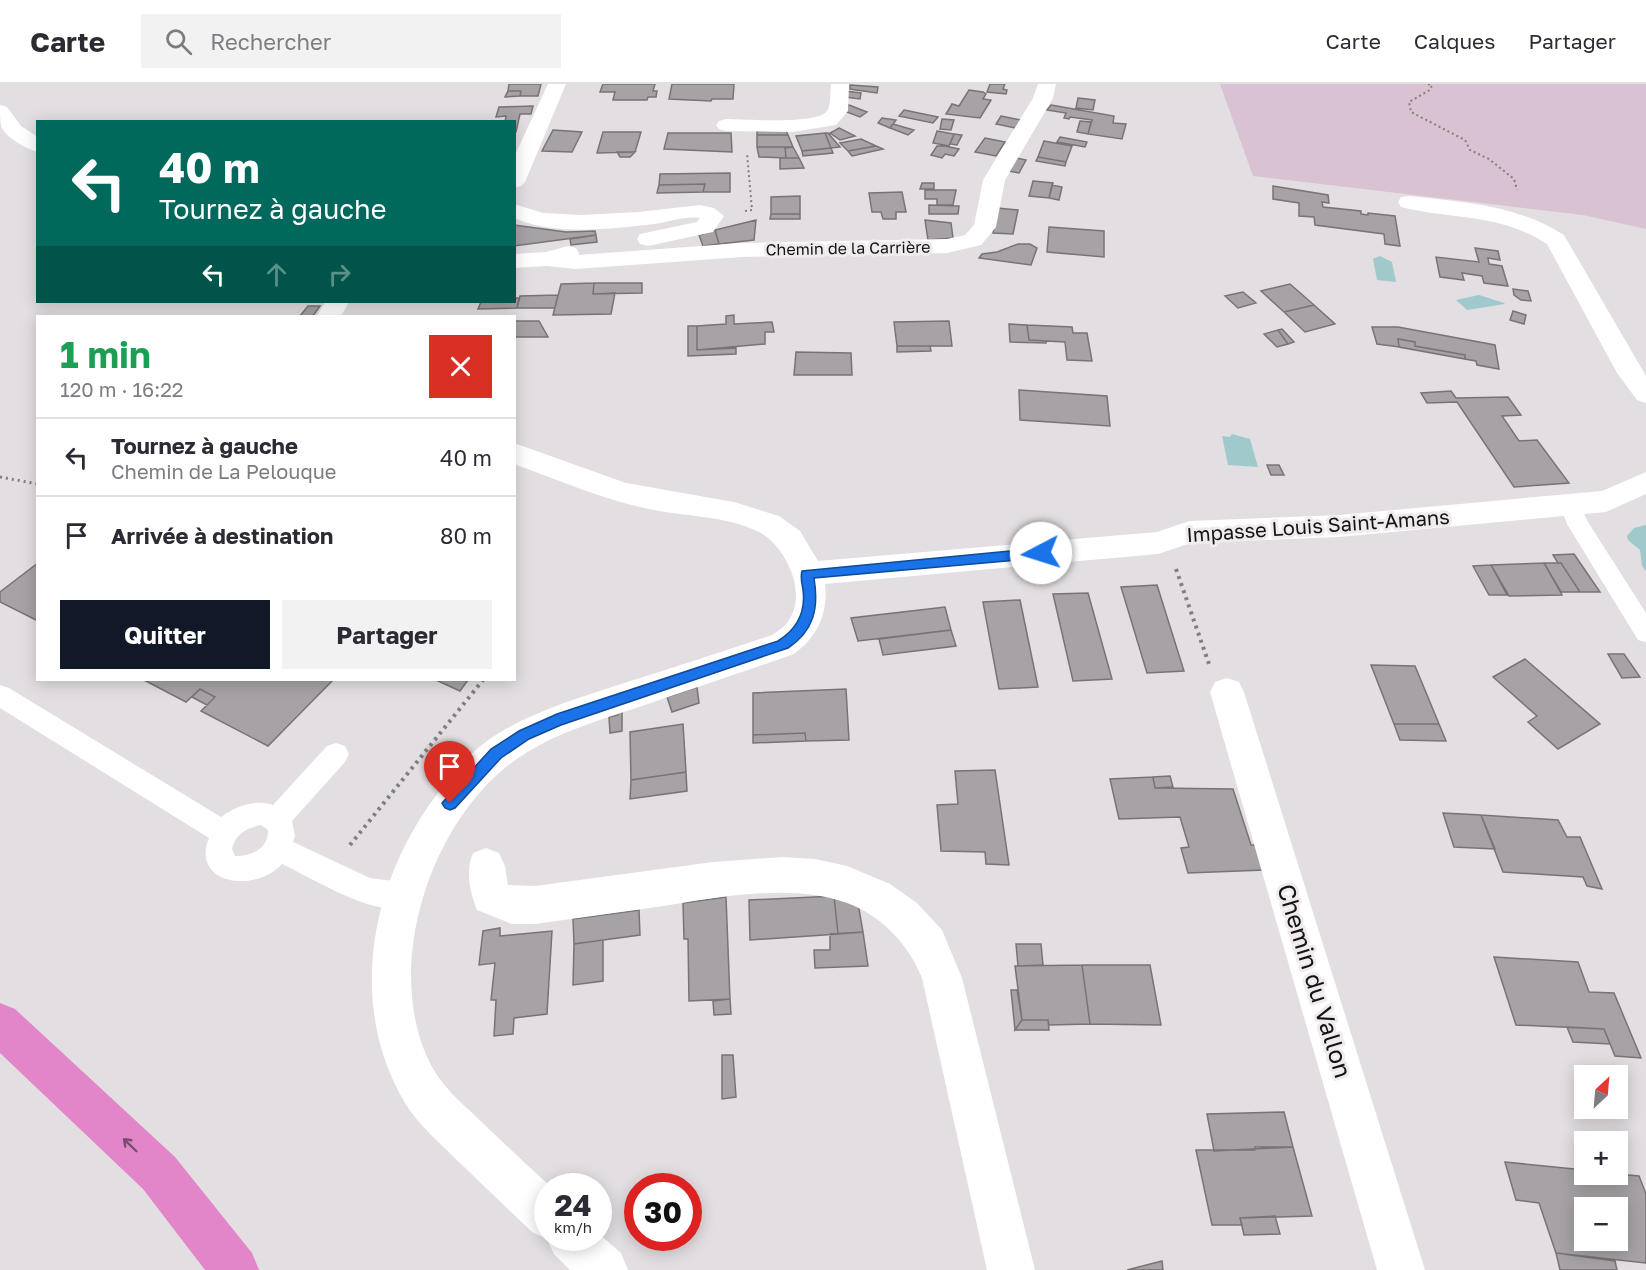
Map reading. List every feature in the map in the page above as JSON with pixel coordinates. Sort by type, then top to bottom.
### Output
[{"type":"highway","points":[[0,1024],[159,1173],[249,1270]]},
{"type":"highway","points":[[159,1173],[235,1270]]},
{"type":"street","points":[[516,177],[557,84]]},
{"type":"street","points":[[735,125],[792,126],[829,121],[838,111],[840,84]]},
{"type":"street","name":"Chemin de la Carrière","points":[[547,259],[576,262],[742,250],[946,246],[965,242],[978,236],[985,227],[994,180],[1043,98],[1047,84]]},
{"type":"street","points":[[0,111],[14,130],[36,145]]},
{"type":"street","points":[[1409,202],[1504,216],[1541,228],[1556,240],[1630,373],[1646,394]]},
{"type":"street","points":[[516,211],[527,217],[559,220],[614,220],[699,211],[713,216],[705,227],[696,230],[619,246],[577,251],[547,259],[516,261]]},
{"type":"street","points":[[516,454],[637,496],[741,514],[763,522],[781,531],[792,543],[807,574],[810,595],[809,612],[804,624],[793,638],[783,645],[557,720],[524,735],[496,754],[450,803],[413,864],[402,896],[394,931],[391,969],[393,1012],[400,1043],[416,1080],[436,1109],[534,1203]]},
{"type":"street","name":"Impasse Louis Saint-Amans","points":[[807,574],[1158,543],[1189,532],[1339,526],[1570,505],[1606,501],[1646,482]]},
{"type":"street","name":"Chemin du Vallon","points":[[1227,692],[1401,1270]]},
{"type":"street","points":[[486,866],[491,897],[512,905],[535,905],[714,880],[793,874],[829,878],[856,887],[884,901],[904,916],[929,946],[942,978],[1011,1270]]},
{"type":"street","points":[[584,1251],[604,1270]]},
{"type":"lane","points":[[1570,505],[1578,524],[1646,633]]},
{"type":"lane","points":[[0,695],[224,833]]},
{"type":"lane","points":[[277,819],[336,754]]},
{"type":"lane","points":[[270,814],[277,819],[283,834],[277,848],[265,862],[255,868],[234,870],[220,860],[220,842],[224,833],[232,825],[251,815],[270,814]]},
{"type":"lane","points":[[277,848],[368,891],[402,896]]},
{"type":"lane","points":[[0,1008],[32,1052]]},
{"type":"path","points":[[1428,84],[1432,85],[1430,90],[1409,102],[1411,112],[1466,140],[1470,150],[1489,159],[1514,179],[1517,190],[1514,210],[1518,220]]},
{"type":"path","points":[[735,125],[752,210]]},
{"type":"path","points":[[0,477],[36,484]]},
{"type":"path","points":[[1166,540],[1215,681],[1227,692]]},
{"type":"path","points":[[329,873],[482,681]]},
{"type":"shaded area","points":[[1220,84],[1646,84],[1646,229],[1583,215],[1253,176]]},
{"type":"water","points":[[1380,256],[1392,262],[1396,282],[1377,280],[1373,259]]},
{"type":"water","points":[[1479,295],[1505,304],[1467,310],[1456,300]]},
{"type":"water","points":[[1232,434],[1250,439],[1258,467],[1228,465],[1222,436],[1230,437]]},
{"type":"water","points":[[1646,525],[1646,571],[1642,566],[1640,550],[1628,540],[1627,536],[1634,528]]},
{"type":"building","points":[[509,84],[541,84],[538,96],[520,96],[521,91],[508,91]]},
{"type":"building","points":[[603,84],[655,84],[653,91],[657,91],[656,97],[648,97],[647,100],[613,100],[615,92],[600,92]]},
{"type":"building","points":[[672,84],[734,84],[733,99],[712,99],[711,101],[669,99]]},
{"type":"building","points":[[990,84],[1005,84],[1003,89],[1007,90],[1006,94],[987,92]]},
{"type":"building","points":[[850,85],[878,87],[877,93],[850,89]]},
{"type":"building","points":[[969,90],[983,92],[986,94],[983,99],[991,100],[980,118],[946,114],[952,104],[959,106]]},
{"type":"building","points":[[508,91],[521,91],[520,96],[505,97]]},
{"type":"building","points":[[845,91],[861,93],[860,99],[845,97]]},
{"type":"building","points":[[1078,98],[1095,100],[1093,110],[1076,108]]},
{"type":"building","points":[[849,105],[867,112],[860,117],[844,111],[844,108]]},
{"type":"building","points":[[1051,105],[1114,116],[1113,123],[1126,124],[1122,139],[1088,134],[1092,120],[1064,118],[1066,113],[1047,110]]},
{"type":"building","points":[[533,106],[531,114],[520,114],[516,132],[516,120],[505,120],[506,116],[496,117],[499,107]]},
{"type":"building","points":[[904,110],[938,117],[933,123],[899,116]]},
{"type":"building","points":[[1001,116],[1021,120],[1015,128],[996,124]]},
{"type":"building","points":[[882,118],[896,120],[890,128],[878,123]]},
{"type":"building","points":[[942,119],[954,120],[951,130],[940,129]]},
{"type":"building","points":[[1080,121],[1091,122],[1088,134],[1077,132]]},
{"type":"building","points":[[893,124],[914,130],[908,135],[890,128]]},
{"type":"building","points":[[839,128],[855,136],[840,140],[830,133]]},
{"type":"building","points":[[757,129],[785,129],[788,135],[757,135]]},
{"type":"building","points":[[553,130],[582,132],[572,152],[542,151]]},
{"type":"building","points":[[937,131],[954,134],[949,146],[933,143]]},
{"type":"building","points":[[603,132],[641,132],[635,152],[597,153]]},
{"type":"building","points":[[668,133],[731,133],[732,152],[664,149]]},
{"type":"building","points":[[825,133],[828,133],[840,147],[831,148]]},
{"type":"building","points":[[825,133],[831,148],[802,151],[796,136]]},
{"type":"building","points":[[954,134],[962,135],[957,145],[950,144]]},
{"type":"building","points":[[757,135],[788,135],[793,147],[757,147]]},
{"type":"building","points":[[1060,137],[1087,142],[1085,147],[1057,142]]},
{"type":"building","points":[[985,138],[1005,142],[996,156],[975,152]]},
{"type":"building","points":[[861,139],[876,146],[848,151],[840,143]]},
{"type":"building","points":[[1044,141],[1072,146],[1066,162],[1038,157]]},
{"type":"building","points":[[876,146],[883,149],[852,156],[848,151]]},
{"type":"building","points":[[937,146],[959,149],[954,156],[945,154],[942,158],[931,155]]},
{"type":"building","points":[[757,147],[785,147],[786,158],[759,157]]},
{"type":"building","points":[[793,147],[799,158],[786,158],[785,148]]},
{"type":"building","points":[[831,148],[833,153],[803,156],[802,151]]},
{"type":"building","points":[[617,152],[635,152],[630,157],[620,157]]},
{"type":"building","points":[[1038,157],[1066,162],[1065,166],[1036,161]]},
{"type":"building","points":[[780,158],[799,158],[804,168],[780,169]]},
{"type":"building","points":[[1016,158],[1026,160],[1019,173],[1008,171]]},
{"type":"building","points":[[730,173],[730,192],[703,192],[705,184],[659,185],[660,174]]},
{"type":"building","points":[[1033,181],[1053,183],[1049,198],[1029,196]]},
{"type":"building","points":[[922,183],[934,183],[934,189],[920,189]]},
{"type":"building","points":[[705,184],[703,192],[657,193],[659,185]]},
{"type":"building","points":[[1052,185],[1062,187],[1059,200],[1049,198]]},
{"type":"building","points":[[1273,186],[1328,195],[1329,203],[1322,202],[1323,207],[1361,211],[1361,214],[1368,215],[1368,213],[1395,216],[1400,246],[1385,244],[1384,234],[1315,225],[1314,217],[1299,216],[1299,203],[1273,199]]},
{"type":"building","points":[[925,190],[956,190],[953,205],[937,205],[937,199],[925,199]]},
{"type":"building","points":[[902,192],[906,212],[896,212],[896,219],[883,219],[881,212],[872,212],[869,193]]},
{"type":"building","points":[[800,196],[800,214],[771,214],[771,197]]},
{"type":"building","points":[[929,205],[959,206],[958,214],[929,214]]},
{"type":"building","points":[[997,208],[1018,210],[1013,234],[993,233]]},
{"type":"building","points":[[771,214],[800,214],[800,219],[770,219]]},
{"type":"building","points":[[756,220],[754,240],[719,244],[715,230]]},
{"type":"building","points":[[925,220],[951,223],[953,238],[928,240]]},
{"type":"building","points":[[516,225],[566,232],[595,231],[596,235],[516,246]]},
{"type":"building","points":[[1049,227],[1104,231],[1104,257],[1047,252]]},
{"type":"building","points":[[715,230],[719,244],[703,246],[699,235]]},
{"type":"building","points":[[596,235],[597,242],[571,245],[570,239]]},
{"type":"building","points":[[1018,244],[1030,244],[1037,248],[1031,265],[979,258],[982,254],[997,252]]},
{"type":"building","points":[[1475,248],[1498,251],[1500,260],[1488,258],[1489,264],[1502,266],[1508,286],[1484,283],[1482,276],[1462,273],[1464,280],[1440,277],[1436,257],[1479,262]]},
{"type":"building","points":[[594,283],[642,283],[642,293],[593,294]]},
{"type":"building","points":[[594,283],[593,294],[615,293],[611,314],[553,315],[561,284]]},
{"type":"building","points":[[1290,284],[1314,305],[1284,312],[1261,291]]},
{"type":"building","points":[[1513,289],[1528,291],[1531,301],[1521,300],[1514,295]]},
{"type":"building","points":[[1243,292],[1256,303],[1238,308],[1225,296]]},
{"type":"building","points":[[558,295],[555,308],[517,308],[520,296]]},
{"type":"building","points":[[516,298],[519,298],[517,308],[478,309],[481,303],[516,303]]},
{"type":"building","points":[[1314,305],[1335,324],[1305,332],[1284,312]]},
{"type":"building","points":[[308,306],[320,306],[314,315],[301,315]]},
{"type":"building","points":[[1513,311],[1526,315],[1524,324],[1510,320]]},
{"type":"building","points":[[734,315],[734,324],[772,322],[774,332],[765,332],[765,344],[697,350],[697,326],[726,324],[726,316]]},
{"type":"building","points":[[516,321],[539,321],[548,337],[516,337]]},
{"type":"building","points":[[949,321],[952,346],[897,346],[894,322]]},
{"type":"building","points":[[1009,324],[1027,325],[1029,340],[1046,341],[1046,343],[1010,342]]},
{"type":"building","points":[[1027,325],[1072,327],[1073,333],[1087,333],[1092,361],[1067,360],[1065,342],[1029,340]]},
{"type":"building","points":[[688,326],[697,326],[697,350],[736,348],[736,354],[688,356]]},
{"type":"building","points":[[1372,327],[1398,327],[1495,345],[1499,369],[1477,365],[1476,361],[1465,359],[1465,355],[1415,346],[1415,342],[1398,339],[1399,347],[1377,344]]},
{"type":"building","points":[[1282,329],[1294,342],[1288,344],[1278,330]]},
{"type":"building","points":[[1278,330],[1288,344],[1277,347],[1264,334]]},
{"type":"building","points":[[1398,339],[1415,342],[1415,346],[1465,355],[1465,359],[1399,347]]},
{"type":"building","points":[[897,346],[930,346],[931,351],[897,352]]},
{"type":"building","points":[[796,352],[851,353],[852,375],[794,375]]},
{"type":"building","points":[[1019,390],[1107,396],[1110,426],[1020,420]]},
{"type":"building","points":[[1451,391],[1456,398],[1508,397],[1521,415],[1502,416],[1519,441],[1537,440],[1569,483],[1514,487],[1457,402],[1427,403],[1421,393]]},
{"type":"building","points":[[1267,465],[1279,465],[1284,475],[1271,475]]},
{"type":"building","points":[[1574,554],[1600,592],[1580,592],[1553,555]]},
{"type":"building","points":[[1544,563],[1561,563],[1580,592],[1561,592]]},
{"type":"building","points":[[1544,563],[1562,595],[1509,596],[1491,565]]},
{"type":"building","points":[[36,565],[36,620],[0,602],[0,592]]},
{"type":"building","points":[[1491,565],[1507,595],[1489,595],[1473,566]]},
{"type":"building","points":[[1157,585],[1184,671],[1147,673],[1121,587]]},
{"type":"building","points":[[1088,593],[1112,679],[1073,681],[1053,594]]},
{"type":"building","points":[[1020,600],[1038,687],[999,689],[983,602]]},
{"type":"building","points":[[945,607],[951,630],[858,641],[851,618]]},
{"type":"building","points":[[951,630],[956,646],[883,655],[879,639]]},
{"type":"building","points":[[1608,654],[1624,654],[1640,677],[1622,678]]},
{"type":"building","points":[[1525,659],[1600,724],[1558,749],[1528,722],[1537,716],[1493,677]]},
{"type":"building","points":[[1371,665],[1415,666],[1439,724],[1394,724]]},
{"type":"building","points":[[146,681],[332,681],[268,746],[201,711],[215,697],[200,689],[186,702]]},
{"type":"building","points":[[438,681],[467,681],[460,691]]},
{"type":"building","points":[[697,687],[699,703],[672,712],[667,697]]},
{"type":"building","points":[[200,689],[215,697],[207,705],[192,697]]},
{"type":"building","points":[[846,689],[849,740],[806,741],[805,733],[753,735],[753,693]]},
{"type":"building","points":[[618,712],[622,712],[622,731],[610,733],[609,717],[618,715]]},
{"type":"building","points":[[683,724],[686,772],[631,780],[630,732]]},
{"type":"building","points":[[1394,724],[1439,724],[1446,741],[1400,740]]},
{"type":"building","points":[[805,733],[806,741],[753,743],[753,735]]},
{"type":"building","points":[[995,770],[1009,865],[986,864],[985,852],[941,851],[937,805],[958,804],[955,771]]},
{"type":"building","points":[[686,772],[687,791],[630,799],[631,780]]},
{"type":"building","points":[[1170,776],[1173,787],[1155,788],[1153,777]]},
{"type":"building","points":[[1153,777],[1155,788],[1233,789],[1251,845],[1255,845],[1264,870],[1188,873],[1181,848],[1189,847],[1180,817],[1119,819],[1110,779]]},
{"type":"building","points":[[1443,813],[1481,815],[1495,849],[1454,847]]},
{"type":"building","points":[[1481,815],[1558,820],[1567,837],[1580,837],[1602,889],[1587,886],[1583,877],[1503,872]]},
{"type":"building","points":[[834,896],[858,903],[863,932],[838,934]]},
{"type":"building","points":[[834,896],[838,934],[750,940],[749,900]]},
{"type":"building","points":[[726,897],[730,999],[689,1001],[688,939],[684,939],[683,903]]},
{"type":"building","points":[[639,910],[640,935],[574,944],[573,919]]},
{"type":"building","points":[[500,928],[500,936],[552,931],[547,1014],[514,1018],[513,1034],[494,1036],[496,1000],[491,1000],[495,963],[479,965],[483,931]]},
{"type":"building","points":[[863,932],[868,966],[815,968],[814,950],[830,950],[830,934]]},
{"type":"building","points":[[603,940],[603,981],[573,985],[574,944]]},
{"type":"building","points":[[1016,944],[1041,944],[1043,965],[1018,966]]},
{"type":"building","points":[[1494,957],[1578,962],[1589,992],[1614,993],[1641,1058],[1615,1056],[1604,1029],[1516,1025]]},
{"type":"building","points":[[1082,965],[1090,1024],[1049,1025],[1048,1020],[1022,1020],[1015,966]]},
{"type":"building","points":[[1082,965],[1150,965],[1161,1025],[1090,1024]]},
{"type":"building","points":[[1011,990],[1017,990],[1022,1020],[1015,1030]]},
{"type":"building","points":[[730,999],[731,1014],[714,1015],[713,1001]]},
{"type":"building","points":[[1022,1020],[1048,1020],[1049,1030],[1015,1030]]},
{"type":"building","points":[[1567,1027],[1604,1029],[1610,1044],[1573,1042]]},
{"type":"building","points":[[722,1055],[733,1055],[736,1097],[722,1099]]},
{"type":"building","points":[[1284,1112],[1293,1147],[1214,1151],[1207,1114]]},
{"type":"building","points":[[1255,1147],[1293,1147],[1312,1216],[1240,1218],[1242,1225],[1212,1225],[1196,1150],[1255,1150]]},
{"type":"building","points":[[1505,1162],[1574,1169],[1574,1185],[1628,1185],[1628,1175],[1639,1176],[1646,1194],[1646,1263],[1556,1253],[1539,1203],[1516,1200]]},
{"type":"building","points":[[1275,1216],[1280,1234],[1244,1235],[1240,1218]]},
{"type":"building","points":[[1556,1253],[1615,1261],[1617,1270],[1560,1270]]},
{"type":"building","points":[[1162,1261],[1163,1270],[1127,1270]]},
{"type":"route","points":[[450,803],[496,754],[524,735],[557,720],[783,645],[793,638],[804,624],[809,612],[810,595],[807,574],[1041,553]]}]
